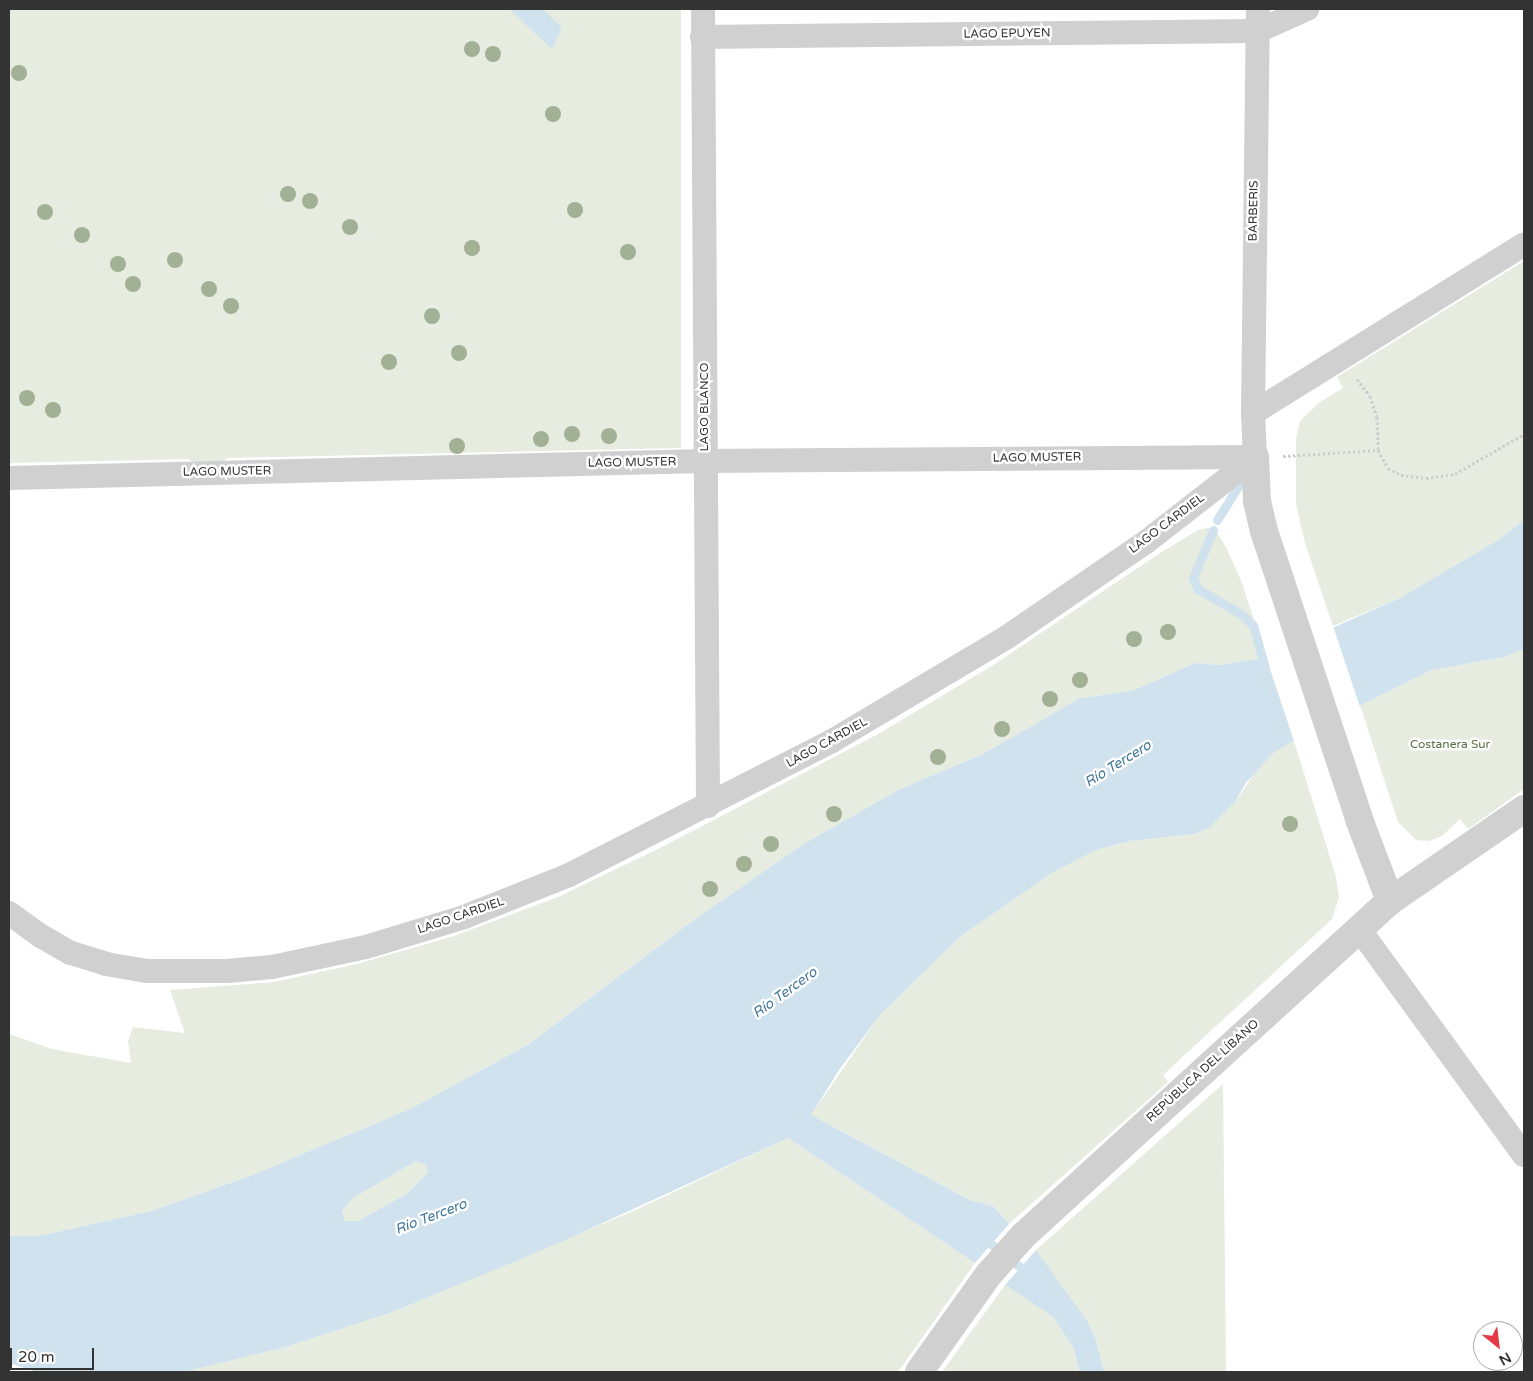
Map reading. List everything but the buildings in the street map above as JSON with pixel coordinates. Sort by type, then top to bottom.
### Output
[{"type":"street","name":"LAGO BLANCO","points":[[702,9],[708,806]]},
{"type":"street","name":"LAGO EPUYEN","points":[[702,37],[1258,20],[1307,9]]},
{"type":"street","name":"BARBERIS","points":[[1253,412],[1258,20]]},
{"type":"street","points":[[1390,902],[1359,819],[1257,501],[1253,412],[1524,244]]},
{"type":"street","name":"LAGO MUSTER","points":[[9,478],[705,461],[1255,458]]},
{"type":"street","name":"LAGO CARDIEL","points":[[9,912],[41,936],[71,953],[106,964],[147,971],[188,973],[272,966],[366,947],[464,916],[569,875],[708,806],[832,741],[1007,637],[1146,542],[1255,458]]},
{"type":"street","name":"REPÚBLICA DEL LÍBANO","points":[[919,1372],[989,1274],[1023,1236],[1390,902],[1524,809]]},
{"type":"street","points":[[1359,929],[1524,1155]]},
{"type":"path","points":[[1332,364],[1361,381],[1370,396],[1377,417],[1378,450],[1388,468],[1401,475],[1426,478],[1455,474],[1524,434]]},
{"type":"path","points":[[1255,458],[1378,450]]},
{"type":"green space","points":[[9,9],[681,9],[681,448],[226,458],[223,465],[200,467],[188,459],[9,463]]},
{"type":"green space","points":[[1524,261],[1524,520],[1498,540],[1400,598],[1333,626],[1305,543],[1296,504],[1296,440],[1300,421],[1320,402],[1343,388],[1337,377]]},
{"type":"green space","points":[[1208,528],[1218,534],[1227,549],[1242,583],[1266,657],[1221,665],[1195,663],[1132,691],[1080,698],[983,754],[898,790],[802,845],[691,922],[529,1044],[410,1109],[250,1176],[151,1211],[39,1236],[9,1236],[9,1034],[52,1049],[131,1063],[128,1041],[133,1027],[185,1033],[170,990],[274,982],[357,964],[454,936],[558,897],[662,847],[880,733],[995,664],[1157,555],[1198,530]]},
{"type":"green space","name":"Costanera Sur","points":[[1524,649],[1524,789],[1468,829],[1460,819],[1442,836],[1429,841],[1416,840],[1398,822],[1360,705],[1432,670],[1505,657]]},
{"type":"green space","points":[[1294,741],[1336,877],[1339,897],[1332,919],[1163,1075],[1168,1082],[1009,1224],[993,1206],[970,1200],[811,1115],[880,1015],[961,936],[1052,873],[1096,850],[1130,841],[1195,834],[1209,828],[1235,802],[1260,765],[1273,752]]},
{"type":"green space","points":[[1223,1084],[1226,1372],[1104,1372],[1095,1337],[1036,1250]]},
{"type":"green space","points":[[788,1138],[975,1263],[898,1372],[184,1372],[286,1347],[395,1311],[638,1209]]},
{"type":"green space","points":[[416,1161],[426,1165],[428,1172],[408,1193],[358,1221],[344,1221],[342,1211],[352,1199]]},
{"type":"green space","points":[[1005,1285],[1053,1317],[1073,1347],[1080,1372],[942,1372]]},
{"type":"water","points":[[509,9],[543,9],[562,28],[552,49]]},
{"type":"water","name":"Río Tercero","points":[[1524,520],[1524,649],[1505,657],[1432,670],[1326,722],[1273,753],[1245,784],[1235,802],[1209,828],[1195,834],[1130,841],[1096,850],[1052,873],[961,936],[880,1015],[839,1070],[811,1115],[970,1200],[993,1206],[1009,1224],[975,1263],[788,1138],[559,1243],[395,1311],[286,1347],[184,1372],[37,1372],[9,1363],[9,1236],[39,1236],[151,1211],[250,1176],[410,1109],[529,1044],[691,922],[802,845],[898,790],[983,754],[1080,698],[1132,691],[1195,663],[1221,665],[1266,657],[1400,598],[1498,540]],"holes":[[[416,1161],[426,1165],[428,1172],[408,1193],[358,1221],[345,1221],[342,1211],[352,1199]]]},
{"type":"water","points":[[1036,1250],[1087,1321],[1095,1337],[1104,1372],[1080,1372],[1073,1347],[1053,1317],[1005,1285]]},
{"type":"pier","points":[[1332,623],[1360,707],[1295,744],[1265,654]]},
{"type":"waterway","points":[[1217,520],[1245,475]]},
{"type":"waterway","points":[[1213,530],[1193,578],[1198,589],[1241,614],[1253,625],[1265,668]]},
{"type":"waterway","points":[[982,1237],[1029,1274]]}]
